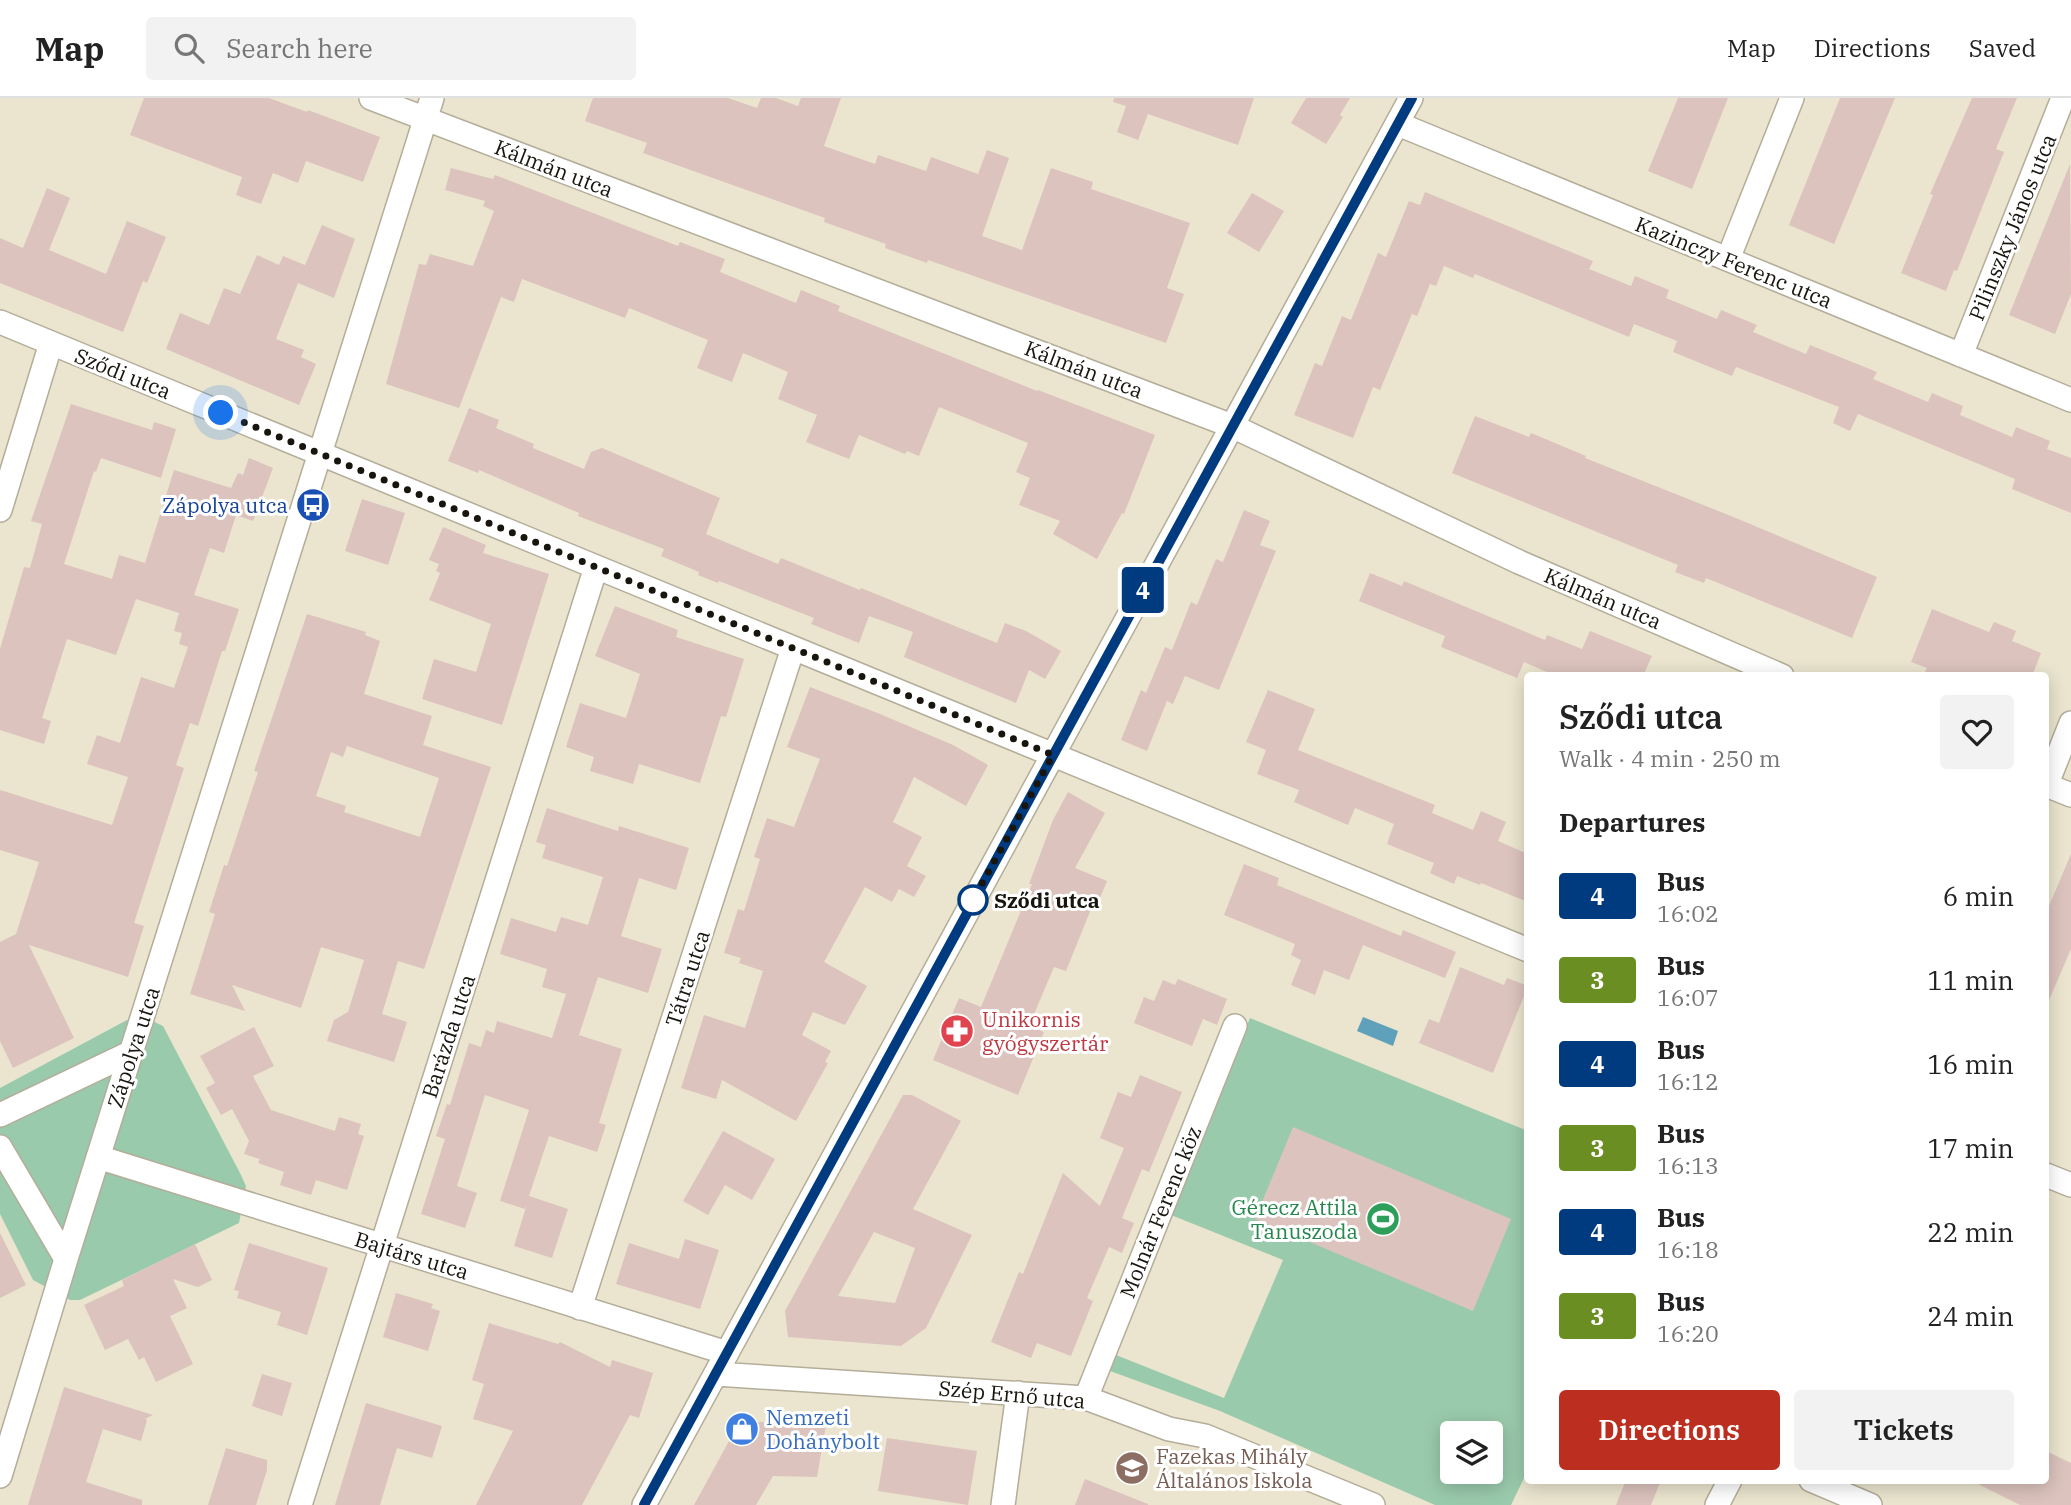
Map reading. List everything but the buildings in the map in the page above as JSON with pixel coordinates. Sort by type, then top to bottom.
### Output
[{"type":"street","name":"Kálmán utca","points":[[371,98],[429,108],[1232,426],[1519,562],[1773,672]]},
{"type":"street","points":[[644,1505],[1412,98]]},
{"type":"street","points":[[1728,260],[1792,98]]},
{"type":"street","name":"Pilinszky János utca","points":[[1961,355],[2063,98]]},
{"type":"street","name":"Zápolya utca","points":[[0,1476],[318,453],[429,108]]},
{"type":"street","name":"Kazinczy Ferenc utca","points":[[1398,124],[2071,400]]},
{"type":"street","name":"Sződi utca","points":[[0,322],[1524,948]]},
{"type":"street","points":[[0,510],[51,343]]},
{"type":"street","name":"Barázda utca","points":[[300,1505],[596,567]]},
{"type":"street","name":"Tátra utca","points":[[580,1308],[793,648]]},
{"type":"street","points":[[2049,778],[2071,723]]},
{"type":"street","points":[[2049,786],[2071,795]]},
{"type":"street","name":"Molnár Ferenc köz","points":[[1086,1398],[1236,1026]]},
{"type":"street","points":[[0,1115],[132,1052]]},
{"type":"street","points":[[0,1147],[66,1259]]},
{"type":"street","name":"Bajtárs utca","points":[[98,1157],[727,1353]]},
{"type":"street","points":[[2049,1176],[2071,1185]]},
{"type":"street","name":"Szép Ernő utca","points":[[716,1374],[1086,1398],[1169,1429],[1205,1436],[1373,1505]]},
{"type":"street","points":[[1003,1505],[1018,1393]]},
{"type":"street","points":[[1717,1505],[1728,1484]]},
{"type":"street","points":[[1820,1484],[1870,1505]]},
{"type":"green space","points":[[146,1018],[163,1026],[246,1186],[239,1223],[80,1300],[70,1300],[33,1280],[0,1214],[0,1088],[127,1020]]},
{"type":"green space","points":[[1250,1018],[1524,1129],[1524,1478],[1511,1505],[1435,1505],[1220,1411],[1110,1371],[1116,1355],[1224,1398],[1283,1260],[1171,1215]]},
{"type":"water","points":[[1363,1017],[1398,1031],[1393,1046],[1357,1031]]},
{"type":"bus line","name":"4","points":[[644,1505],[1412,98]]},
{"type":"place","name":"Zápolya utca","points":[[313,505]]},
{"type":"place","name":"Sződi utca","points":[[973,900]]},
{"type":"place","name":"Unikornis gyógyszertár","points":[[957,1031]]},
{"type":"place","name":"Gérecz Attila Tanuszoda","points":[[1383,1219]]},
{"type":"place","name":"Nemzeti Dohánybolt","points":[[742,1429]]},
{"type":"place","name":"Fazekas Mihály Általános Iskola","points":[[1132,1468]]},
{"type":"route","points":[[221,413],[1053,755],[973,900]]}]
